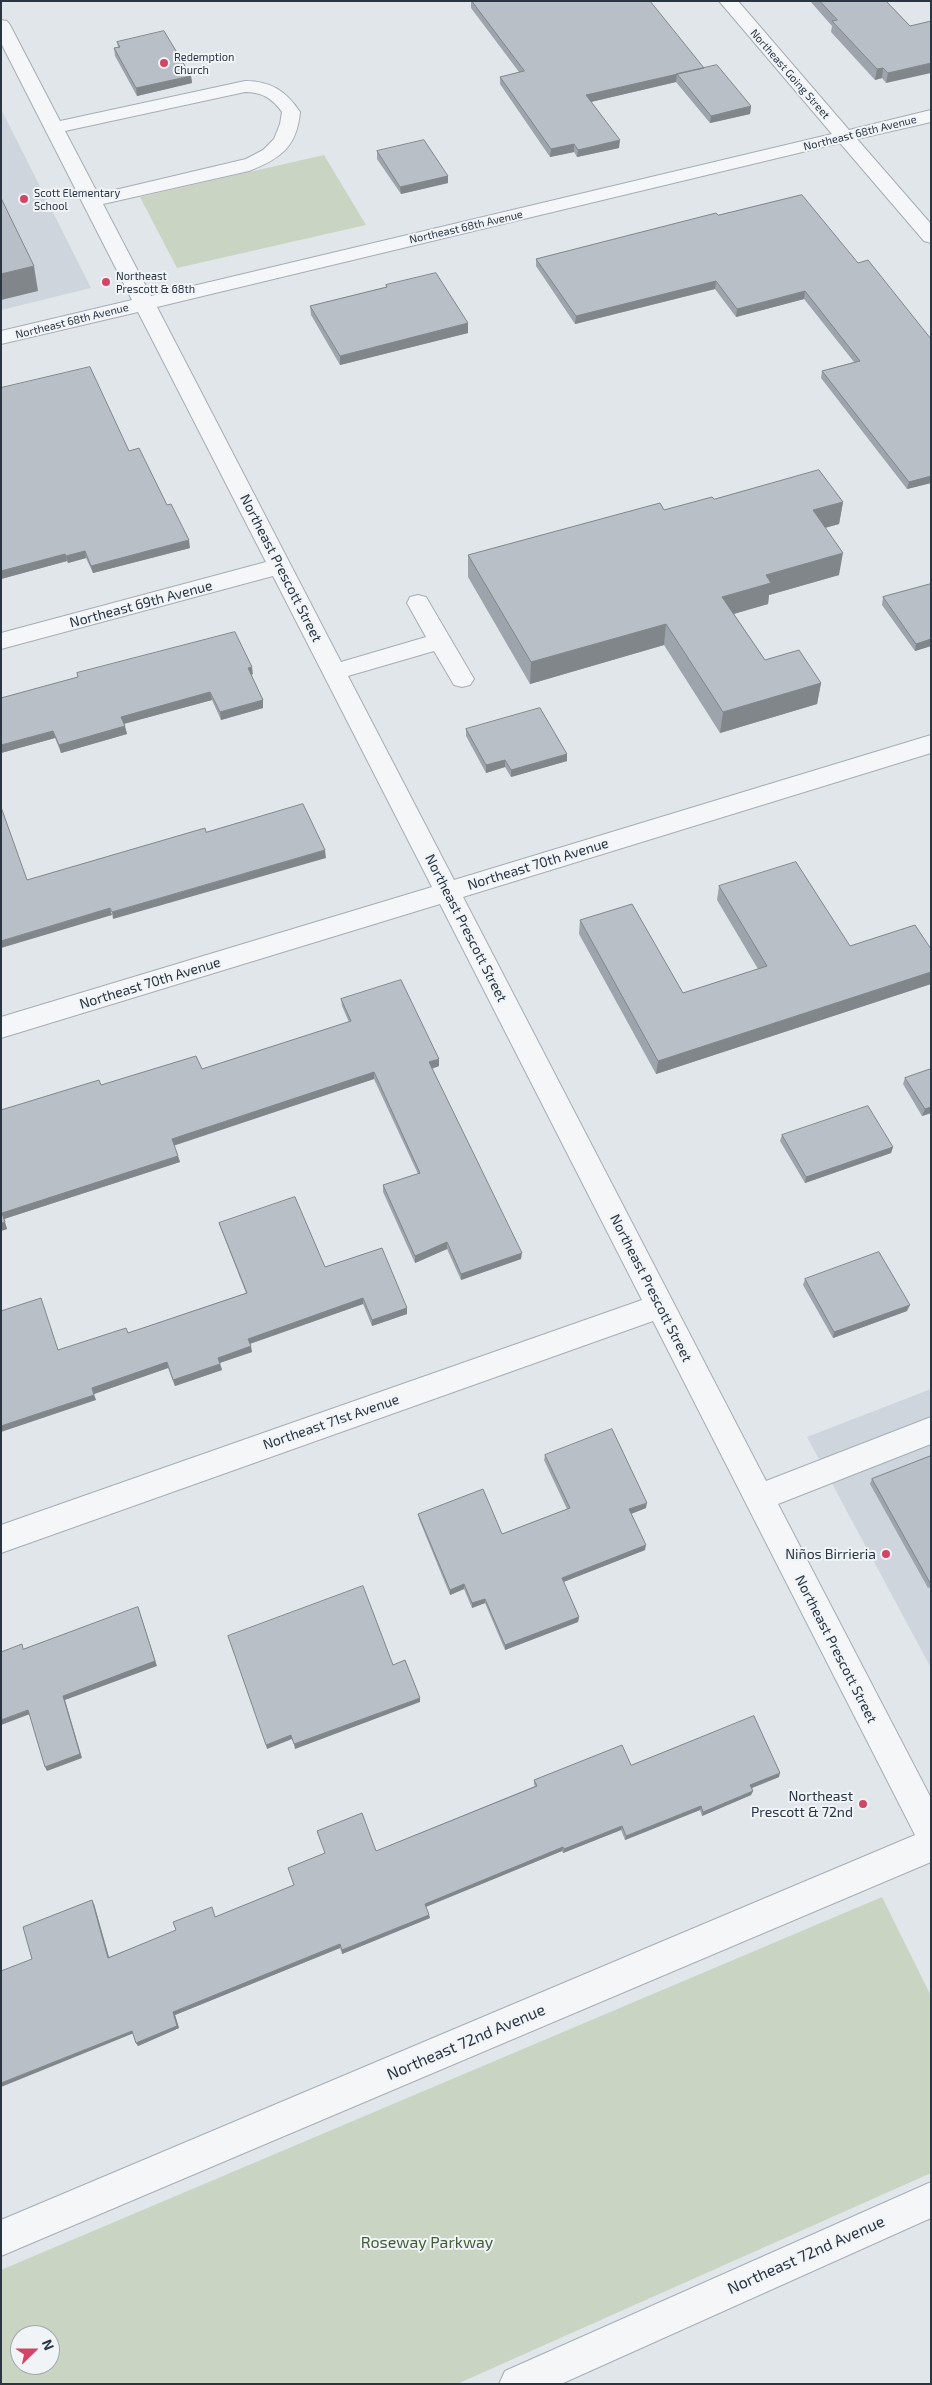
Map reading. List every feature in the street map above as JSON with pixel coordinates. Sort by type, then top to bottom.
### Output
[{"type":"street","name":"Northeast Going Street","points":[[728,1],[931,237]]},
{"type":"street","name":"Northeast Prescott Street","points":[[1,25],[931,1832]]},
{"type":"street","points":[[54,128],[235,87],[254,85],[274,92],[292,112],[288,134],[279,148],[264,159],[242,167],[92,202]]},
{"type":"street","name":"Northeast 68th Avenue","points":[[1,338],[931,116]]},
{"type":"street","name":"Northeast 69th Avenue","points":[[1,641],[280,566]]},
{"type":"street","points":[[418,603],[462,679]]},
{"type":"street","points":[[334,672],[440,641]]},
{"type":"street","name":"Northeast 70th Avenue","points":[[1,1028],[931,744]]},
{"type":"street","name":"Northeast 71st Avenue","points":[[1,1539],[660,1306]]},
{"type":"street","points":[[759,1498],[931,1430]]},
{"type":"street","name":"Northeast 72nd Avenue","points":[[1,2238],[931,1845]]},
{"type":"street","name":"Northeast 72nd Avenue","points":[[518,2384],[931,2200]]},
{"type":"shaded area","name":"Scott Elementary School","points":[[1,109],[91,288],[1,310]]},
{"type":"shaded area","points":[[931,1389],[931,1668],[807,1437]]},
{"type":"green space","points":[[324,155],[366,225],[177,268],[140,197]]},
{"type":"green space","name":"Roseway Parkway","points":[[882,1897],[931,1996],[931,2173],[457,2384],[1,2384],[1,2270]]},
{"type":"building","points":[[472,1],[650,1],[704,68],[586,95],[620,140],[578,150],[574,144],[551,149],[500,77],[524,71]]},
{"type":"building","points":[[820,1],[886,1],[910,26],[931,21],[931,63],[888,73],[883,68],[877,69],[832,21],[837,20]]},
{"type":"building","points":[[164,31],[191,76],[136,88],[114,48],[120,47],[117,42]]},
{"type":"building","points":[[717,65],[751,106],[711,116],[677,74]]},
{"type":"building","points":[[424,140],[448,176],[400,187],[377,151]]},
{"type":"building","points":[[802,195],[858,263],[868,260],[931,339],[931,476],[909,482],[822,371],[860,361],[805,291],[737,309],[716,281],[576,316],[536,259],[716,213],[718,215]]},
{"type":"building","points":[[1,198],[34,266],[1,274]]},
{"type":"building","points":[[436,273],[468,323],[340,356],[310,306],[387,287],[386,285]]},
{"type":"building","points":[[90,367],[129,451],[139,448],[167,505],[171,504],[189,540],[91,566],[85,551],[66,556],[65,554],[1,571],[1,388]]},
{"type":"building","points":[[819,470],[843,502],[813,510],[843,553],[766,575],[771,583],[722,597],[765,660],[799,650],[821,683],[723,712],[666,624],[531,662],[468,555],[660,503],[664,510],[712,497],[714,499]]},
{"type":"building","points":[[931,584],[931,639],[916,644],[883,597]]},
{"type":"building","points":[[235,632],[252,667],[248,668],[263,700],[220,712],[210,692],[121,717],[125,726],[59,745],[53,731],[1,745],[1,698],[78,677],[77,673]]},
{"type":"building","points":[[540,708],[567,754],[511,770],[505,760],[486,765],[466,729]]},
{"type":"building","points":[[303,804],[325,850],[112,912],[110,908],[1,941],[1,807],[27,880],[205,828],[206,832]]},
{"type":"building","points":[[796,862],[850,946],[915,925],[931,949],[931,972],[658,1061],[580,920],[632,904],[683,993],[767,966],[719,886]]},
{"type":"building","points":[[401,980],[439,1059],[429,1062],[522,1253],[461,1274],[447,1242],[415,1256],[383,1185],[420,1173],[374,1072],[172,1139],[178,1156],[2,1213],[5,1222],[1,1223],[1,1110],[99,1080],[101,1085],[196,1056],[202,1069],[351,1021],[341,999]]},
{"type":"building","points":[[931,1069],[931,1107],[925,1109],[905,1078]]},
{"type":"building","points":[[868,1106],[893,1147],[806,1177],[782,1135]]},
{"type":"building","points":[[295,1197],[325,1267],[382,1248],[407,1308],[372,1320],[363,1298],[248,1339],[251,1346],[218,1358],[220,1364],[173,1380],[167,1362],[92,1388],[94,1395],[1,1426],[1,1311],[41,1298],[58,1350],[126,1328],[128,1333],[247,1293],[219,1223]]},
{"type":"building","points":[[879,1252],[910,1305],[834,1332],[805,1279]]},
{"type":"building","points":[[612,1429],[647,1503],[629,1509],[646,1545],[562,1578],[579,1617],[505,1645],[485,1599],[472,1603],[464,1584],[450,1590],[418,1514],[483,1489],[502,1534],[570,1508],[545,1455]]},
{"type":"building","points":[[931,1456],[931,1583],[930,1583],[872,1479]]},
{"type":"building","points":[[363,1586],[393,1665],[405,1660],[420,1698],[294,1744],[291,1735],[266,1745],[228,1636]]},
{"type":"building","points":[[138,1607],[155,1661],[63,1696],[80,1754],[45,1767],[28,1710],[1,1720],[1,1652],[22,1644],[23,1649]]},
{"type":"building","points":[[754,1716],[780,1773],[750,1785],[753,1791],[703,1812],[701,1806],[626,1836],[622,1826],[564,1849],[563,1847],[425,1904],[429,1915],[342,1950],[340,1944],[173,2012],[177,2026],[136,2043],[132,2031],[1,2083],[1,1971],[32,1959],[23,1927],[92,1900],[108,1958],[176,1930],[173,1922],[212,1907],[215,1917],[294,1885],[288,1868],[325,1853],[317,1831],[362,1813],[376,1851],[537,1786],[534,1780],[622,1745],[631,1765]]},
{"type":"place","name":"Redemption Church","points":[[164,63]]},
{"type":"place","name":"Scott Elementary School","points":[[24,199]]},
{"type":"place","name":"Northeast Prescott & 68th","points":[[106,282]]},
{"type":"place","name":"Niños Birrieria","points":[[886,1554]]},
{"type":"place","name":"Northeast Prescott & 72nd","points":[[863,1804]]}]
